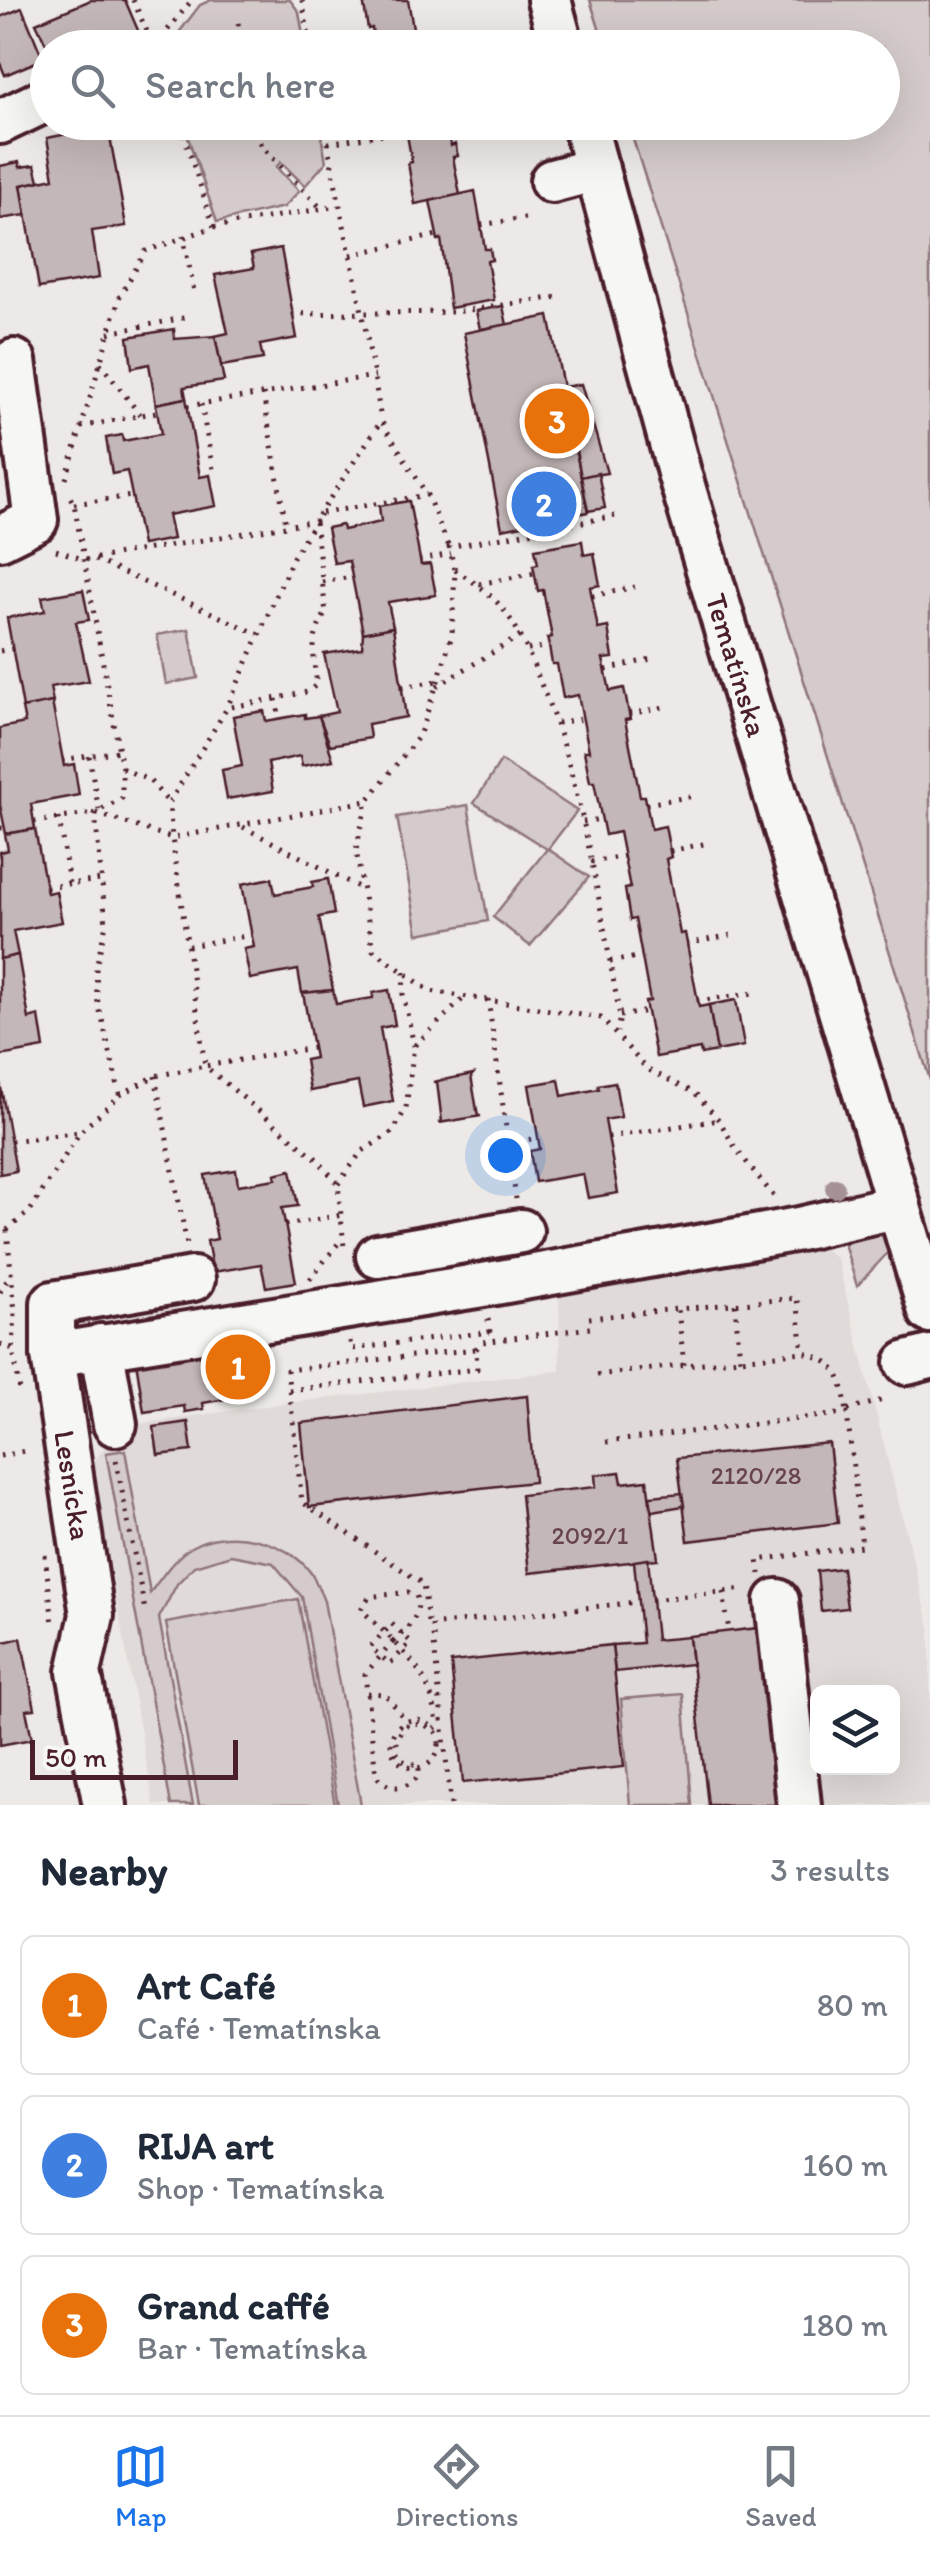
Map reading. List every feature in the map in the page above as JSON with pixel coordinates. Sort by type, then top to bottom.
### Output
[{"type":"street","points":[[548,0],[557,30]]},
{"type":"street","points":[[0,122],[30,108]]},
{"type":"street","name":"Tematínska","points":[[589,140],[680,476],[930,1311]]},
{"type":"street","points":[[541,199],[597,169]]},
{"type":"street","points":[[0,538],[36,520],[14,361]]},
{"type":"street","points":[[33,1352],[349,1320],[527,1277],[799,1229],[898,1206]]},
{"type":"street","points":[[361,1247],[520,1225],[527,1277]]},
{"type":"street","name":"Lesnícka","points":[[105,1805],[79,1672],[92,1615],[33,1352],[53,1302],[193,1279]]},
{"type":"street","points":[[101,1346],[116,1442]]},
{"type":"street","points":[[777,1602],[800,1805]]},
{"type":"path","points":[[134,0],[147,30]]},
{"type":"path","points":[[168,30],[192,0]]},
{"type":"path","points":[[302,0],[307,30]]},
{"type":"path","points":[[356,0],[360,8]]},
{"type":"path","points":[[238,23],[239,30]]},
{"type":"path","points":[[185,140],[214,227]]},
{"type":"path","points":[[260,140],[262,147],[322,209]]},
{"type":"path","points":[[327,140],[381,421],[427,495],[454,570],[452,635],[419,736],[368,801],[356,850],[372,950],[430,991],[601,1018],[647,1069],[695,1093],[799,1229]]},
{"type":"path","points":[[328,144],[351,140]]},
{"type":"path","points":[[481,225],[541,199]]},
{"type":"path","points":[[34,822],[97,812],[122,798],[120,751],[89,560],[74,504],[63,487],[120,296],[146,251],[214,227],[338,206]]},
{"type":"path","points":[[183,236],[194,296]]},
{"type":"path","points":[[351,255],[437,236]]},
{"type":"path","points":[[292,314],[455,312],[558,297]]},
{"type":"path","points":[[109,333],[188,316]]},
{"type":"path","points":[[100,363],[140,416]]},
{"type":"path","points":[[187,406],[374,376]]},
{"type":"path","points":[[263,394],[286,526]]},
{"type":"path","points":[[202,404],[213,469]]},
{"type":"path","points":[[82,427],[157,412]]},
{"type":"path","points":[[169,803],[227,708],[293,557],[381,421]]},
{"type":"path","points":[[320,514],[427,495]]},
{"type":"path","points":[[74,504],[132,496]]},
{"type":"path","points":[[420,560],[615,516]]},
{"type":"path","points":[[89,560],[315,520]]},
{"type":"path","points":[[227,708],[308,692],[316,684],[312,647],[326,613],[315,520]]},
{"type":"path","points":[[89,560],[259,634]]},
{"type":"path","points":[[454,570],[479,584],[510,617],[528,650],[557,724],[584,822],[620,1016],[617,1032]]},
{"type":"path","points":[[479,584],[535,574]]},
{"type":"path","points":[[322,582],[352,577]]},
{"type":"path","points":[[592,596],[635,587]]},
{"type":"path","points":[[402,687],[437,684],[520,636]]},
{"type":"path","points":[[528,650],[548,646]]},
{"type":"path","points":[[0,651],[12,649]]},
{"type":"path","points":[[606,670],[655,658]]},
{"type":"path","points":[[276,698],[280,718]]},
{"type":"path","points":[[629,714],[668,706]]},
{"type":"path","points":[[557,724],[583,720]]},
{"type":"path","points":[[62,760],[120,751]]},
{"type":"path","points":[[89,756],[106,924],[96,967],[97,998],[120,1095]]},
{"type":"path","points":[[122,768],[150,781],[169,803],[205,1066],[317,1159],[338,1184],[342,1215],[361,1247],[349,1320],[350,1349],[490,1332]]},
{"type":"path","points":[[646,804],[694,796]]},
{"type":"path","points":[[97,812],[172,838],[368,801]]},
{"type":"path","points":[[59,818],[69,884]]},
{"type":"path","points":[[584,822],[602,819]]},
{"type":"path","points":[[240,826],[363,890]]},
{"type":"path","points":[[670,851],[708,843]]},
{"type":"path","points":[[591,862],[624,856]]},
{"type":"path","points":[[46,888],[102,880]]},
{"type":"path","points":[[687,944],[736,934]]},
{"type":"path","points":[[188,946],[252,935]]},
{"type":"path","points":[[610,962],[642,956]]},
{"type":"path","points":[[338,1184],[361,1152],[393,1132],[406,1108],[414,1046],[404,972]]},
{"type":"path","points":[[698,1000],[754,993]]},
{"type":"path","points":[[414,1046],[466,996]]},
{"type":"path","points":[[488,999],[520,1225]]},
{"type":"path","points":[[620,1016],[647,1012]]},
{"type":"path","points":[[3,1230],[30,1211],[80,1132],[120,1095],[155,1076],[313,1048]]},
{"type":"path","points":[[155,1076],[193,1279]]},
{"type":"path","points":[[608,1137],[719,1120]]},
{"type":"path","points":[[11,1141],[80,1132]]},
{"type":"path","points":[[508,1143],[538,1138]]},
{"type":"path","points":[[285,1225],[342,1215]]},
{"type":"path","points":[[307,1283],[361,1247]]},
{"type":"path","points":[[0,1292],[12,1274]]},
{"type":"path","points":[[589,1318],[797,1298],[803,1352]]},
{"type":"path","points":[[735,1304],[740,1359]]},
{"type":"path","points":[[678,1310],[684,1365]]},
{"type":"path","points":[[471,1321],[488,1319],[492,1341]]},
{"type":"path","points":[[451,1805],[424,1584],[302,1502],[287,1370],[476,1349],[482,1342],[590,1328]]},
{"type":"path","points":[[0,1344],[33,1352]]},
{"type":"path","points":[[289,1390],[477,1369],[476,1349]]},
{"type":"path","points":[[597,1375],[803,1352],[824,1358],[837,1370],[847,1412],[862,1546],[758,1560],[761,1588],[652,1600]]},
{"type":"path","points":[[606,1442],[847,1412],[883,1400]]},
{"type":"path","points":[[116,1442],[145,1610]]},
{"type":"path","points":[[0,1456],[30,1450]]},
{"type":"path","points":[[419,1765],[419,1775],[405,1786],[390,1787],[376,1776],[365,1674],[380,1656],[393,1642],[402,1632],[414,1620],[419,1604],[416,1595],[408,1592],[369,1596],[361,1609],[383,1632],[393,1642],[403,1652],[422,1670],[432,1694],[436,1714],[434,1754],[419,1765],[404,1762],[392,1737],[407,1723],[418,1720],[433,1730]]},
{"type":"path","points":[[723,1592],[729,1632]]},
{"type":"path","points":[[432,1625],[638,1602]]},
{"type":"path","points":[[392,1624],[402,1632],[412,1642],[390,1664],[370,1647],[392,1624]]},
{"type":"path","points":[[367,1693],[385,1694],[407,1723]]},
{"type":"shaded area","points":[[211,0],[290,0],[299,12],[302,30],[181,30],[200,5]]},
{"type":"shaded area","points":[[590,0],[930,0],[930,1080],[633,140],[900,140],[900,30],[600,30]]},
{"type":"shaded area","points":[[189,140],[322,140],[326,162],[305,186],[281,162],[276,167],[299,191],[284,207],[217,222]]},
{"type":"shaded area","points":[[189,629],[198,678],[166,684],[157,635]]},
{"type":"shaded area","points":[[501,761],[577,811],[548,849],[589,877],[530,946],[493,917],[547,849],[474,803]]},
{"type":"shaded area","points":[[468,805],[488,921],[418,934],[397,817]]},
{"type":"shaded area","points":[[877,1228],[890,1237],[893,1247],[857,1286],[843,1240]]},
{"type":"shaded area","points":[[807,1235],[837,1259],[930,1627],[930,1805],[154,1805],[92,1465],[118,1427],[560,1371],[559,1286]]},
{"type":"shaded area","points":[[125,1450],[150,1593],[168,1568],[191,1547],[221,1537],[272,1544],[300,1561],[311,1573],[324,1601],[361,1805],[338,1805],[302,1597],[273,1563],[231,1555],[194,1566],[177,1584],[159,1618],[193,1805],[171,1805],[106,1453]]},
{"type":"shaded area","points":[[298,1599],[335,1805],[199,1805],[166,1623]]},
{"type":"shaded area","points":[[683,1694],[692,1805],[630,1805],[621,1699]]},
{"type":"building","points":[[91,0],[125,0],[138,30],[39,30],[36,23]]},
{"type":"building","points":[[363,0],[408,0],[413,30],[368,29]]},
{"type":"building","points":[[22,8],[31,30],[30,64],[5,75],[0,63],[0,17]]},
{"type":"building","points":[[47,140],[111,140],[126,226],[92,231],[99,278],[39,288],[21,185],[54,178]]},
{"type":"building","points":[[408,140],[450,140],[458,156],[453,157],[460,195],[415,204],[408,163],[412,162]]},
{"type":"building","points":[[19,162],[20,167],[35,165],[39,181],[21,185],[26,215],[0,219],[0,166]]},
{"type":"building","points":[[475,191],[485,249],[490,249],[492,260],[487,261],[494,300],[450,308],[441,239],[438,240],[430,201]]},
{"type":"building","points":[[281,248],[297,338],[260,345],[263,359],[221,366],[215,336],[228,333],[215,275],[254,268],[251,254]]},
{"type":"building","points":[[503,306],[507,325],[480,329],[476,311]]},
{"type":"building","points":[[549,316],[588,512],[502,529],[464,333]]},
{"type":"building","points":[[174,329],[175,339],[215,336],[224,381],[184,387],[186,398],[156,404],[149,364],[132,368],[128,337]]},
{"type":"building","points":[[581,384],[607,473],[581,477],[564,387]]},
{"type":"building","points":[[186,398],[200,477],[210,475],[216,506],[168,515],[173,539],[142,545],[127,471],[112,474],[106,438],[122,435],[123,441],[161,434],[156,404]]},
{"type":"building","points":[[598,473],[605,508],[588,511],[581,477]]},
{"type":"building","points":[[409,501],[421,565],[430,564],[436,595],[388,602],[393,627],[363,633],[349,561],[334,563],[327,528],[342,525],[343,530],[381,522],[379,506]]},
{"type":"building","points":[[582,541],[584,555],[594,553],[600,585],[590,587],[598,629],[608,627],[613,658],[603,659],[610,691],[624,688],[630,719],[625,720],[640,796],[645,796],[651,829],[665,826],[671,857],[666,859],[680,934],[685,933],[699,1007],[709,1005],[717,1051],[701,1054],[700,1049],[656,1057],[635,919],[630,920],[625,889],[630,888],[619,832],[605,835],[584,751],[589,751],[578,695],[563,698],[547,638],[552,637],[543,590],[538,591],[533,565],[538,564],[535,549]]},
{"type":"building","points":[[83,590],[89,620],[76,622],[89,681],[50,687],[53,702],[23,708],[7,618],[45,611],[42,597]]},
{"type":"building","points":[[393,627],[406,717],[368,724],[370,738],[330,745],[319,716],[337,712],[324,654],[362,648],[363,633]]},
{"type":"building","points":[[52,702],[64,766],[74,764],[79,795],[31,804],[35,829],[6,834],[0,805],[0,728],[25,723],[22,708]]},
{"type":"building","points":[[264,711],[266,721],[305,714],[305,718],[319,716],[333,760],[302,766],[300,756],[268,763],[273,791],[227,799],[222,770],[242,766],[233,716]]},
{"type":"building","points":[[35,829],[47,893],[56,891],[62,922],[13,931],[18,955],[0,959],[0,852],[8,850],[5,834]]},
{"type":"building","points":[[272,878],[275,894],[313,887],[312,882],[328,879],[334,914],[319,917],[333,990],[302,993],[298,970],[250,979],[244,949],[254,947],[242,884]]},
{"type":"building","points":[[18,955],[29,1019],[39,1016],[44,1048],[0,1056],[0,959]]},
{"type":"building","points":[[333,990],[336,1004],[373,998],[373,993],[389,990],[395,1025],[380,1028],[393,1101],[363,1107],[358,1082],[310,1091],[305,1060],[315,1058],[303,993]]},
{"type":"building","points":[[736,1000],[744,1046],[717,1051],[709,1005]]},
{"type":"building","points":[[473,1074],[481,1116],[439,1123],[442,1122],[437,1082],[433,1082]]},
{"type":"building","points":[[559,1080],[562,1096],[615,1082],[621,1117],[605,1120],[618,1193],[588,1198],[583,1174],[535,1182],[530,1151],[540,1149],[529,1085]]},
{"type":"building","points":[[0,1082],[16,1171],[0,1174]]},
{"type":"building","points":[[236,1170],[238,1185],[276,1179],[275,1174],[291,1170],[298,1206],[282,1208],[296,1282],[266,1287],[261,1264],[213,1272],[207,1241],[217,1239],[205,1175]]},
{"type":"building","points":[[233,1339],[243,1396],[203,1403],[204,1409],[185,1412],[184,1406],[144,1412],[135,1355]]},
{"type":"building","points":[[527,1396],[534,1482],[309,1507],[301,1423]]},
{"type":"building","points":[[188,1422],[192,1451],[158,1455],[154,1427]]},
{"type":"building","points":[[829,1443],[838,1523],[688,1541],[677,1458]]},
{"type":"building","points":[[620,1472],[622,1483],[647,1480],[658,1559],[529,1573],[521,1495],[596,1487],[595,1475]]},
{"type":"building","points":[[682,1493],[684,1506],[652,1511],[650,1496]]},
{"type":"building","points":[[648,1559],[656,1640],[689,1637],[692,1664],[615,1672],[612,1645],[642,1643],[634,1561]]},
{"type":"building","points":[[842,1568],[847,1608],[821,1611],[817,1571]]},
{"type":"building","points":[[767,1627],[786,1805],[708,1805],[689,1636]]},
{"type":"building","points":[[21,1638],[35,1709],[26,1710],[32,1739],[0,1745],[0,1643]]},
{"type":"building","points":[[612,1645],[624,1767],[463,1783],[451,1662]]},
{"type":"place","name":"Grand caffé","points":[[557,421]]},
{"type":"place","name":"RIJA art","points":[[544,504]]},
{"type":"place","name":"Art Café","points":[[238,1367]]}]
